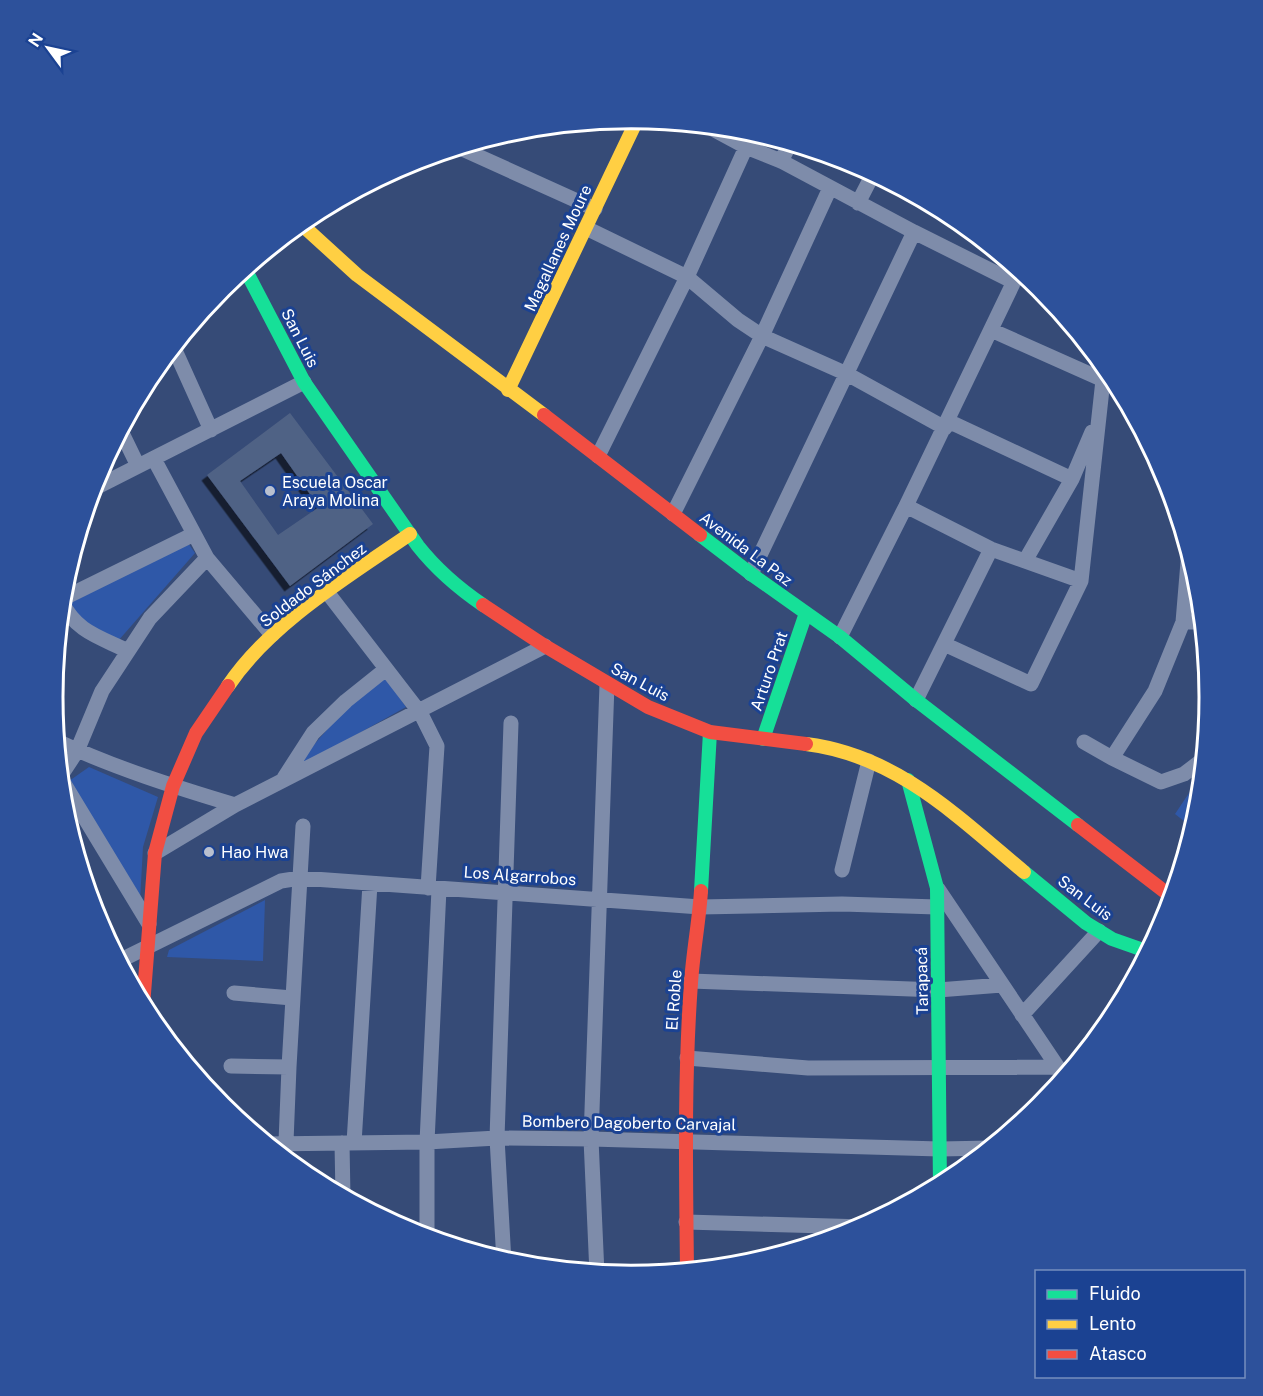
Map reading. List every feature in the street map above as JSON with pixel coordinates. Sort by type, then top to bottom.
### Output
[{"type":"street","name":"Magallanes Moure","points":[[508,390],[633,129]]},
{"type":"street","points":[[729,138],[781,161],[914,232],[1007,272]]},
{"type":"street","points":[[598,456],[687,277],[746,147]]},
{"type":"street","points":[[781,161],[786,151]]},
{"type":"street","points":[[471,153],[595,209]]},
{"type":"street","points":[[858,203],[869,182]]},
{"type":"street","points":[[674,514],[762,336],[830,188]]},
{"type":"street","points":[[586,228],[687,277],[738,320],[762,336],[847,374],[946,424],[1072,479]]},
{"type":"street","name":"Avenida La Paz","points":[[308,231],[357,275],[751,574],[840,637],[916,700],[1166,892]]},
{"type":"street","points":[[751,574],[914,232]]},
{"type":"street","name":"San Luis","points":[[250,277],[304,382],[410,534],[435,567],[457,587],[545,646],[648,707],[710,732],[822,746],[860,756],[908,780],[936,798],[1086,923],[1112,939],[1141,949]]},
{"type":"street","points":[[840,637],[1015,280]]},
{"type":"street","points":[[991,330],[1102,380]]},
{"type":"street","points":[[177,356],[211,430]]},
{"type":"street","points":[[944,644],[1031,684],[1081,580],[1103,380]]},
{"type":"street","points":[[105,483],[304,382]]},
{"type":"street","points":[[1025,561],[1072,479],[1098,418]]},
{"type":"street","points":[[125,440],[138,466]]},
{"type":"street","points":[[154,459],[207,558],[272,635]]},
{"type":"street","points":[[906,506],[991,549],[1081,580]]},
{"type":"street","points":[[73,596],[194,534]]},
{"type":"street","name":"Soldado Sánchez","points":[[144,990],[155,854],[172,786],[196,733],[225,689],[272,635],[327,592],[410,534]]},
{"type":"street","points":[[916,700],[991,549]]},
{"type":"street","points":[[68,769],[83,753],[102,691],[128,651],[150,618],[207,558]]},
{"type":"street","points":[[1112,758],[1155,692],[1183,622],[1187,577]]},
{"type":"street","points":[[327,592],[418,710],[437,746],[427,1228]]},
{"type":"street","name":"Arturo Prat","points":[[763,739],[806,613]]},
{"type":"street","points":[[69,616],[78,626],[128,651]]},
{"type":"street","points":[[1183,622],[1195,622]]},
{"type":"street","points":[[155,854],[236,805],[545,646]]},
{"type":"street","points":[[282,781],[313,733],[346,701],[386,669]]},
{"type":"street","points":[[597,1265],[591,1138],[607,684]]},
{"type":"street","points":[[503,1252],[497,1138],[511,723]]},
{"type":"street","name":"El Roble","points":[[687,1264],[685,1141],[687,1058],[691,981],[700,907],[710,732]]},
{"type":"street","points":[[1084,742],[1161,782],[1184,774],[1196,765]]},
{"type":"street","points":[[65,745],[172,786],[236,805]]},
{"type":"street","points":[[842,870],[869,760]]},
{"type":"street","name":"Tarapacá","points":[[908,780],[937,888],[940,1175]]},
{"type":"street","points":[[72,797],[149,924]]},
{"type":"street","points":[[286,1142],[303,826]]},
{"type":"street","name":"Los Algarrobos","points":[[126,957],[281,881],[300,878],[700,907],[842,904],[937,907]]},
{"type":"street","points":[[344,1188],[370,884]]},
{"type":"street","points":[[937,888],[1060,1071]]},
{"type":"street","points":[[1022,1015],[1099,931]]},
{"type":"street","points":[[691,981],[938,990],[1002,985]]},
{"type":"street","points":[[234,993],[292,998]]},
{"type":"street","points":[[687,1058],[808,1068],[939,1068],[1060,1072]]},
{"type":"street","points":[[231,1066],[289,1067]]},
{"type":"street","name":"Bombero Dagoberto Carvajal","points":[[278,1143],[591,1138],[978,1149]]},
{"type":"street","points":[[686,1222],[840,1226]]},
{"type":"shaded area","points":[[188,543],[195,553],[118,641],[77,618],[71,605],[72,600]]},
{"type":"shaded area","points":[[384,676],[406,707],[295,769],[336,720]]},
{"type":"shaded area","points":[[89,767],[158,797],[143,847],[140,901],[70,782]]},
{"type":"shaded area","points":[[1192,788],[1186,823],[1175,814]]},
{"type":"shaded area","points":[[265,900],[263,961],[167,957],[169,950]]},
{"type":"building","points":[[290,413],[373,524],[290,586],[207,475]],"holes":[[[281,453],[319,507],[278,535],[240,481]]]},
{"type":"traffic: fast","points":[[250,278],[304,382],[418,546],[448,578],[483,605]]},
{"type":"traffic: fast","points":[[700,535],[840,637],[916,700],[1078,825]]},
{"type":"traffic: fast","points":[[763,739],[806,613]]},
{"type":"traffic: fast","points":[[701,891],[710,732]]},
{"type":"traffic: fast","points":[[908,780],[937,888],[940,1175]]},
{"type":"traffic: fast","points":[[1024,872],[1086,923],[1112,939],[1141,949]]},
{"type":"traffic: slow","points":[[508,390],[633,129]]},
{"type":"traffic: slow","points":[[308,231],[357,275],[544,415]]},
{"type":"traffic: slow","points":[[228,686],[245,663],[288,621],[410,534]]},
{"type":"traffic: slow","points":[[806,744],[838,750],[869,761],[897,775],[924,791],[949,810],[1024,872]]},
{"type":"traffic: jam","points":[[544,415],[700,535]]},
{"type":"traffic: jam","points":[[483,605],[545,646],[648,707],[710,732],[806,744]]},
{"type":"traffic: jam","points":[[144,990],[155,853],[173,786],[196,733],[228,686]]},
{"type":"traffic: jam","points":[[1078,825],[1166,892]]},
{"type":"traffic: jam","points":[[687,1264],[687,1055],[692,971],[701,891]]},
{"type":"place","name":"Escuela Oscar Araya Molina","points":[[270,491]]},
{"type":"place","name":"Hao Hwa","points":[[209,852]]}]
